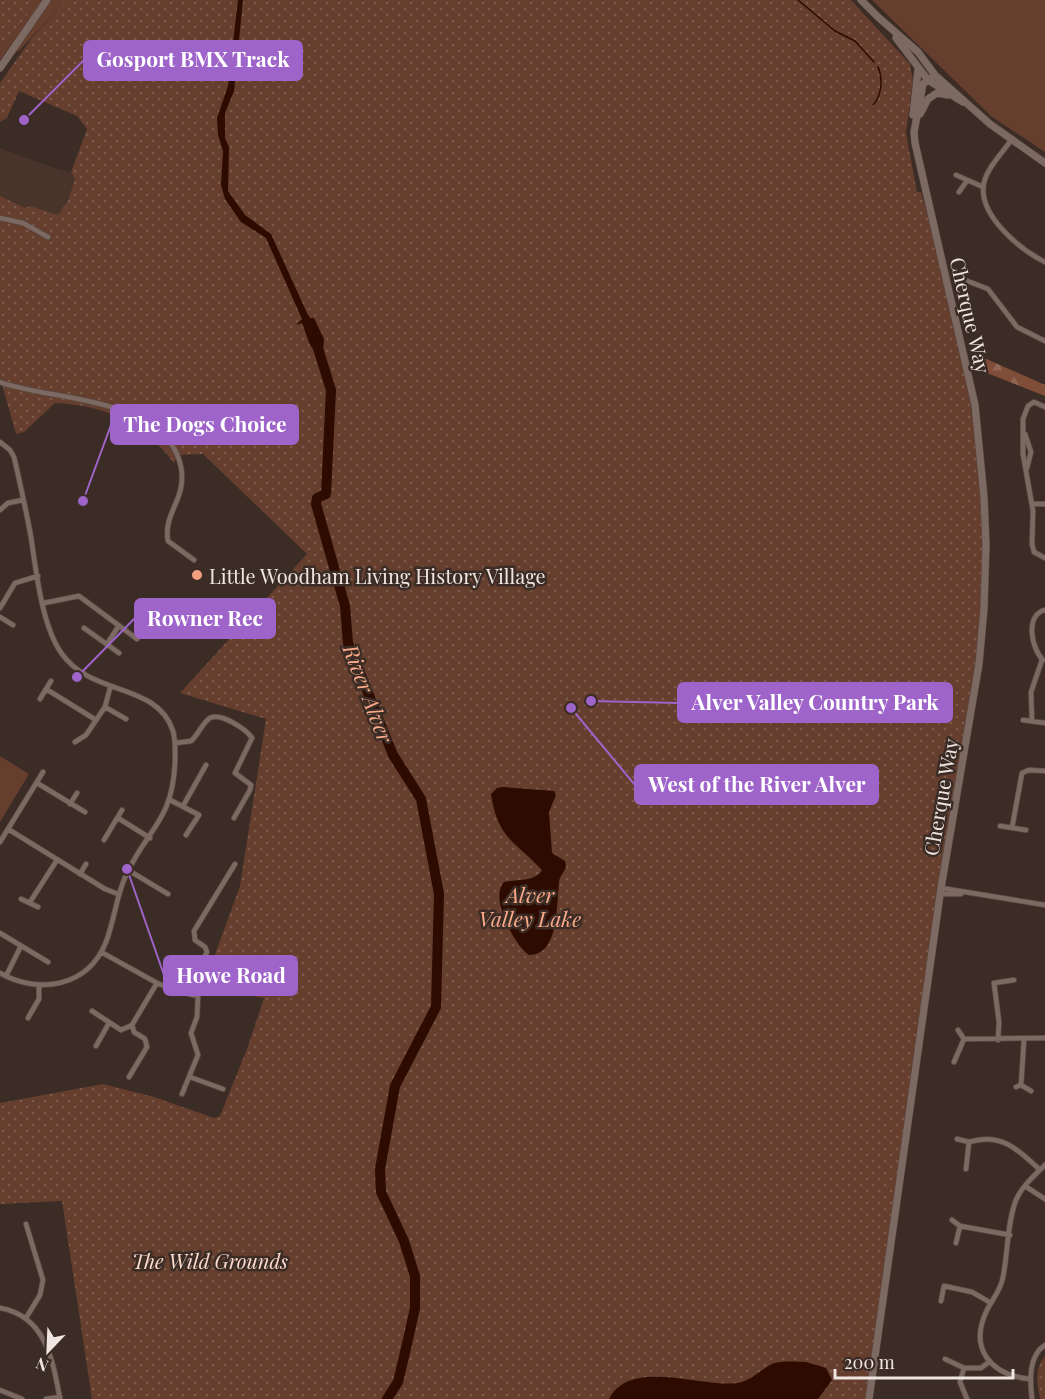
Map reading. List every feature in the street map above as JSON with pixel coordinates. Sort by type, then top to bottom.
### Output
[{"type":"street","points":[[0,68],[47,0]]},
{"type":"street","points":[[861,0],[906,42],[935,75],[990,124]]},
{"type":"street","points":[[878,16],[928,80],[970,106]]},
{"type":"street","points":[[906,42],[928,80],[926,102],[916,122]]},
{"type":"street","name":"Cherque Way","points":[[870,1399],[941,891],[980,664],[986,544],[975,405],[960,333],[923,186],[912,121],[919,76],[918,68]]},
{"type":"street","points":[[928,80],[935,75]]},
{"type":"street","name":"Cherque Way","points":[[914,132],[923,84],[928,80]]},
{"type":"street","points":[[926,102],[937,93],[947,94],[1045,163]]},
{"type":"street","points":[[1012,139],[988,173],[983,187],[987,203],[1002,229],[1029,254],[1045,262]]},
{"type":"street","points":[[956,175],[966,182],[983,187]]},
{"type":"street","points":[[958,192],[966,182]]},
{"type":"street","points":[[0,218],[23,223],[48,237]]},
{"type":"street","points":[[965,280],[988,289],[1017,327],[1045,341]]},
{"type":"street","points":[[0,382],[35,392],[84,398],[141,418],[158,431],[178,454],[182,474],[182,491],[165,527],[168,541],[194,560]]},
{"type":"street","points":[[1045,407],[1034,402],[1028,406],[1023,419],[1031,452],[1027,468],[1032,504],[1033,549],[1037,555],[1045,558]]},
{"type":"street","points":[[0,442],[10,450],[14,457],[44,603],[52,635],[62,655],[80,672],[110,688],[135,694],[158,706],[170,723],[176,743],[174,782],[170,800],[150,838],[128,870],[118,894],[101,952],[75,978],[63,983],[39,986],[0,973]]},
{"type":"street","points":[[0,510],[9,503],[22,500]]},
{"type":"street","points":[[1032,504],[1045,504]]},
{"type":"street","points":[[0,608],[15,584],[38,576]]},
{"type":"street","points":[[44,603],[79,596],[137,639]]},
{"type":"street","points":[[1032,721],[1031,692],[1044,660],[1034,644],[1032,620],[1036,613],[1045,610]]},
{"type":"street","points":[[0,617],[13,625]]},
{"type":"street","points":[[107,644],[118,627]]},
{"type":"street","points":[[84,628],[119,653]]},
{"type":"street","points":[[39,699],[51,681]]},
{"type":"street","points":[[75,741],[86,735],[105,707],[110,688]]},
{"type":"street","points":[[46,689],[96,720]]},
{"type":"street","points":[[105,707],[126,720]]},
{"type":"street","points":[[176,743],[191,741],[210,718],[215,717],[222,718],[249,733],[252,738],[235,773],[251,786],[234,818]]},
{"type":"street","points":[[1023,720],[1045,723]]},
{"type":"street","points":[[1021,763],[1025,771]]},
{"type":"street","points":[[183,806],[206,765]]},
{"type":"street","points":[[1025,771],[1045,771]]},
{"type":"street","points":[[1012,828],[1020,777],[1025,771]]},
{"type":"street","points":[[0,842],[43,772]]},
{"type":"street","points":[[37,783],[85,812]]},
{"type":"street","points":[[70,804],[77,793]]},
{"type":"street","points":[[170,800],[199,815],[186,835]]},
{"type":"street","points":[[104,840],[122,810]]},
{"type":"street","points":[[117,818],[150,838]]},
{"type":"street","points":[[1000,826],[1026,830]]},
{"type":"street","points":[[8,829],[80,874],[118,894]]},
{"type":"street","points":[[30,902],[57,860]]},
{"type":"street","points":[[80,874],[86,864]]},
{"type":"street","points":[[186,993],[207,952],[195,939],[194,931],[235,864]]},
{"type":"street","points":[[128,870],[168,894]]},
{"type":"street","points":[[941,891],[1045,905]]},
{"type":"street","points":[[21,899],[38,907]]},
{"type":"street","points":[[0,933],[48,962]]},
{"type":"street","points":[[6,976],[21,946]]},
{"type":"street","points":[[101,952],[157,983],[198,996],[197,1017],[191,1033],[198,1055],[182,1094]]},
{"type":"street","points":[[988,977],[994,982],[999,1022],[998,1040]]},
{"type":"street","points":[[994,982],[1014,980]]},
{"type":"street","points":[[92,1011],[121,1030],[132,1025],[157,983]]},
{"type":"street","points":[[28,1018],[39,999],[39,986]]},
{"type":"street","points":[[96,1046],[109,1023]]},
{"type":"street","points":[[129,1077],[147,1047],[145,1039],[134,1032],[132,1025]]},
{"type":"street","points":[[958,1030],[964,1039]]},
{"type":"street","points":[[964,1039],[1045,1038]]},
{"type":"street","points":[[954,1062],[964,1039]]},
{"type":"street","points":[[1024,1040],[1019,1086],[1031,1091]]},
{"type":"street","points":[[190,1077],[223,1089]]},
{"type":"street","points":[[957,1139],[969,1142],[989,1139],[1006,1142],[1040,1170]]},
{"type":"street","points":[[966,1169],[969,1142]]},
{"type":"street","points":[[1030,1379],[1007,1375],[989,1362],[982,1347],[980,1333],[991,1303],[1001,1286],[1014,1207],[1025,1186],[1045,1165]]},
{"type":"street","points":[[1025,1186],[1045,1199]]},
{"type":"street","points":[[952,1220],[960,1226],[1010,1235]]},
{"type":"street","points":[[26,1224],[43,1280],[40,1295],[26,1318]]},
{"type":"street","points":[[956,1243],[960,1226]]},
{"type":"street","points":[[941,1301],[945,1279]]},
{"type":"street","points":[[944,1286],[972,1292],[991,1303]]},
{"type":"street","points":[[0,1308],[26,1318],[41,1334],[50,1351],[60,1398],[46,1399]]},
{"type":"street","points":[[1032,1399],[1030,1379],[1035,1355],[1045,1345]]},
{"type":"street","points":[[945,1359],[964,1368],[981,1368],[989,1362]]},
{"type":"street","points":[[964,1368],[960,1382],[967,1399]]},
{"type":"street","points":[[0,1390],[22,1399]]},
{"type":"shaded area","points":[[0,148],[71,172],[75,179],[68,201],[58,215],[28,206],[25,208],[0,196]]},
{"type":"green space","points":[[0,0],[38,0],[0,53]]},
{"type":"green space","points":[[38,0],[43,0],[0,60],[0,53]]},
{"type":"green space","points":[[52,0],[66,0],[18,52],[15,51]]},
{"type":"green space","name":"The Wild Grounds","points":[[66,0],[851,0],[910,64],[913,81],[906,133],[917,192],[921,192],[960,333],[984,497],[984,609],[945,860],[870,1399],[92,1399],[62,1201],[0,1204],[0,1103],[103,1084],[154,1097],[214,1118],[220,1116],[247,1049],[264,998],[203,987],[240,886],[266,719],[180,693],[307,554],[203,454],[178,455],[174,463],[150,437],[107,412],[55,403],[24,432],[16,434],[0,377],[0,196],[25,208],[30,206],[58,215],[68,201],[75,179],[71,172],[87,129],[77,116],[19,91],[7,118],[0,122],[0,83],[31,39]]},
{"type":"green space","points":[[872,0],[1045,0],[1045,152],[992,117]]},
{"type":"green space","points":[[982,357],[1045,385],[1045,396],[987,373],[981,360]]},
{"type":"green space","points":[[0,756],[29,774],[0,822]]},
{"type":"green space","points":[[1045,1356],[1045,1399],[1040,1399],[1038,1371]]},
{"type":"water","points":[[238,0],[243,0],[234,91],[225,113],[225,138],[229,147],[228,191],[245,215],[271,234],[307,313],[310,318],[314,318],[324,339],[323,352],[318,355],[310,345],[302,323],[296,325],[302,319],[266,238],[241,222],[225,199],[221,185],[223,151],[218,135],[217,118],[228,86]]},
{"type":"water","name":"Alver Valley Lake","points":[[497,788],[554,791],[556,795],[549,812],[552,853],[565,861],[566,866],[559,881],[551,938],[539,953],[529,955],[523,950],[505,920],[499,898],[500,889],[504,882],[535,877],[542,870],[509,838],[498,821],[491,794]]},
{"type":"water","points":[[806,1362],[826,1368],[832,1380],[818,1399],[609,1399],[619,1386],[633,1379],[668,1377],[738,1383],[751,1378],[774,1363]]},
{"type":"waterway","points":[[798,0],[835,31],[855,41],[874,62]]},
{"type":"waterway","points":[[873,105],[881,87],[878,67]]},
{"type":"waterway","name":"River Alver","points":[[316,342],[331,390],[326,494],[317,498],[316,504],[345,606],[348,643],[393,755],[421,799],[439,894],[436,1007],[395,1086],[380,1169],[381,1192],[404,1241],[415,1276],[415,1308],[407,1344],[398,1382],[387,1399]]},
{"type":"place","name":"Gosport BMX Track","points":[[24,120]]},
{"type":"place","name":"The Dogs Choice","points":[[83,501]]},
{"type":"place","name":"Little Woodham Living History Village","points":[[197,575]]},
{"type":"place","name":"Rowner Rec","points":[[77,677]]},
{"type":"place","name":"Alver Valley Country Park","points":[[591,701]]},
{"type":"place","name":"West of the River Alver","points":[[571,708]]},
{"type":"place","name":"Howe Road","points":[[127,869]]}]
